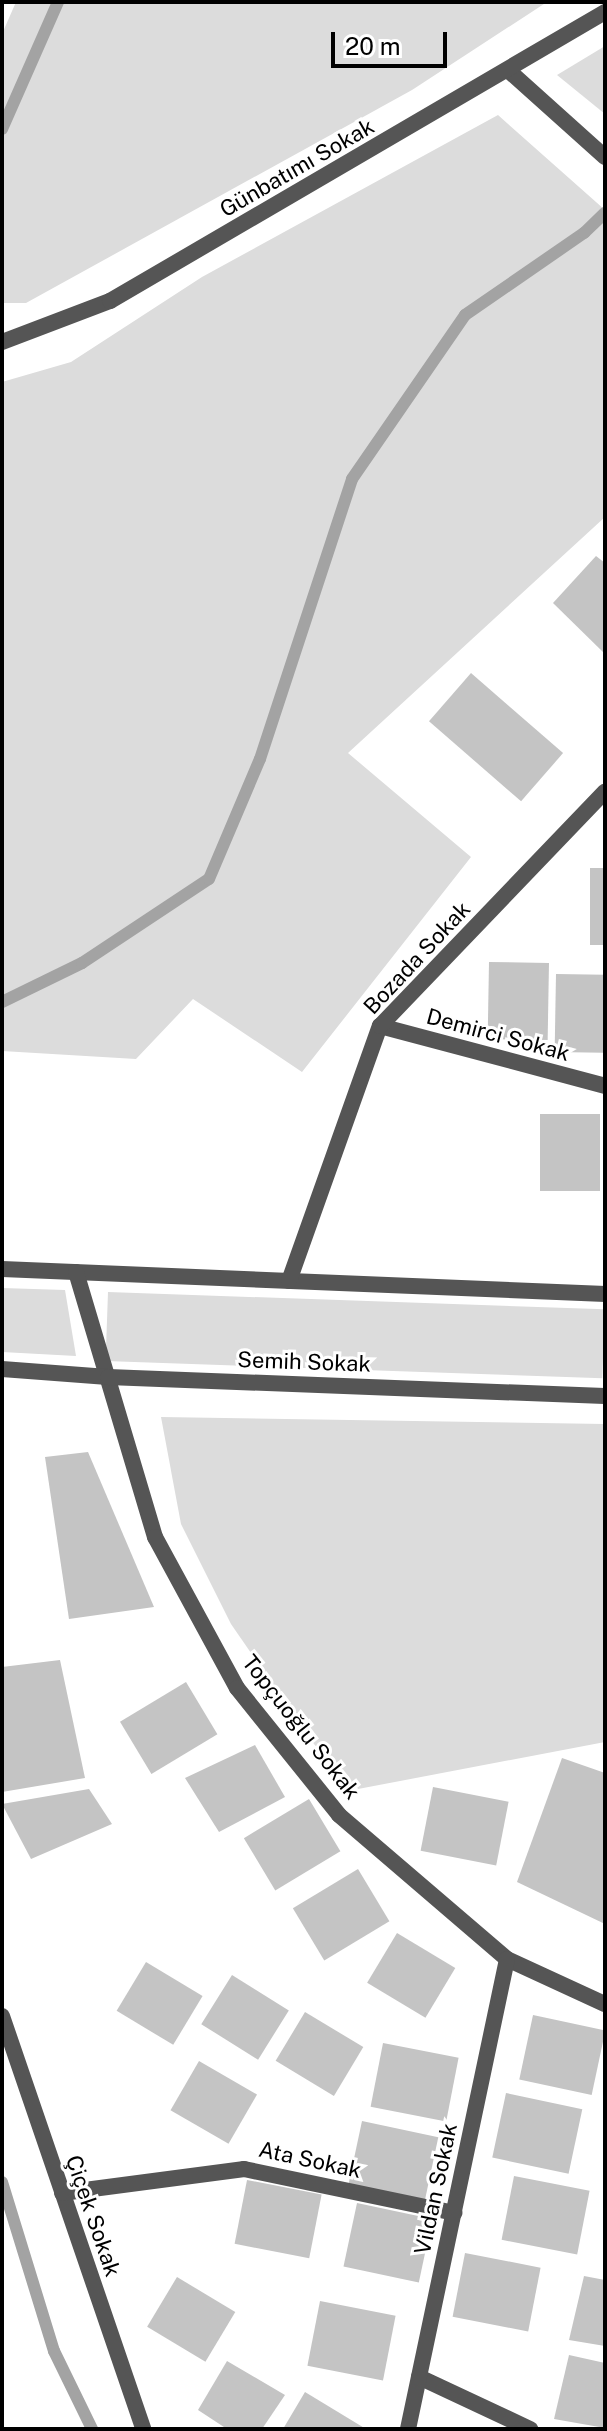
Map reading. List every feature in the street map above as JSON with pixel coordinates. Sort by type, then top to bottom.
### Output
[{"type":"street","name":"Günbatımı Sokak","points":[[2,342],[110,301],[509,71],[605,12]]},
{"type":"street","points":[[509,71],[605,157]]},
{"type":"street","name":"Bozada Sokak","points":[[289,1281],[380,1026],[605,791]]},
{"type":"street","name":"Demirci Sokak","points":[[380,1026],[605,1086]]},
{"type":"street","points":[[2,1269],[605,1294]]},
{"type":"street","name":"Topçuoğlu Sokak","points":[[76,1272],[155,1537],[237,1688],[339,1815],[507,1959],[605,2004]]},
{"type":"street","name":"Semih Sokak","points":[[2,1369],[108,1377],[605,1396]]},
{"type":"street","name":"Vildan Sokak","points":[[408,2429],[507,1959]]},
{"type":"street","name":"Çiçek Sokak","points":[[2,2016],[143,2429]]},
{"type":"street","name":"Ata Sokak","points":[[62,2193],[244,2169],[454,2213]]},
{"type":"street","points":[[419,2377],[530,2429]]},
{"type":"shaded area","points":[[16,2],[547,2],[412,90],[26,303],[2,303],[2,34]]},
{"type":"shaded area","points":[[605,46],[605,114],[557,75]]},
{"type":"shaded area","points":[[498,115],[605,210],[605,517],[348,753],[471,857],[302,1072],[193,999],[136,1059],[2,1051],[2,382],[71,362],[202,277]]},
{"type":"shaded area","points":[[2,1288],[65,1290],[76,1356],[2,1352]]},
{"type":"shaded area","points":[[108,1292],[605,1309],[602,1378],[106,1361]]},
{"type":"shaded area","points":[[161,1417],[605,1424],[605,1742],[358,1789],[323,1757],[231,1624],[181,1524]]},
{"type":"building","points":[[596,556],[605,563],[605,654],[553,603]]},
{"type":"building","points":[[471,673],[563,753],[521,801],[429,721]]},
{"type":"building","points":[[590,868],[605,868],[605,945],[590,945]]},
{"type":"building","points":[[489,962],[549,963],[548,1040],[488,1039]]},
{"type":"building","points":[[556,974],[605,975],[604,1053],[555,1052]]},
{"type":"building","points":[[540,1114],[600,1114],[600,1191],[540,1191]]},
{"type":"building","points":[[88,1452],[154,1607],[69,1619],[45,1457]]},
{"type":"building","points":[[60,1660],[85,1778],[2,1792],[2,1667]]},
{"type":"building","points":[[186,1682],[217,1734],[151,1774],[120,1722]]},
{"type":"building","points":[[255,1745],[285,1797],[219,1832],[185,1778]]},
{"type":"building","points":[[562,1758],[605,1773],[605,1924],[517,1882]]},
{"type":"building","points":[[433,1787],[509,1802],[496,1865],[421,1851]]},
{"type":"building","points":[[89,1789],[112,1824],[31,1859],[2,1804]]},
{"type":"building","points":[[309,1799],[340,1851],[275,1890],[244,1838]]},
{"type":"building","points":[[358,1869],[389,1921],[324,1960],[293,1908]]},
{"type":"building","points":[[397,1933],[455,1968],[425,2018],[367,1983]]},
{"type":"building","points":[[146,1962],[203,1996],[173,2045],[117,2011]]},
{"type":"building","points":[[232,1975],[289,2011],[258,2060],[201,2024]]},
{"type":"building","points":[[305,2012],[363,2047],[334,2096],[276,2061]]},
{"type":"building","points":[[533,2015],[605,2030],[592,2095],[519,2080]]},
{"type":"building","points":[[383,2043],[459,2058],[446,2121],[371,2107]]},
{"type":"building","points":[[199,2061],[257,2094],[229,2144],[170,2110]]},
{"type":"building","points":[[506,2093],[582,2109],[569,2174],[492,2158]]},
{"type":"building","points":[[362,2121],[438,2137],[425,2202],[348,2186]]},
{"type":"building","points":[[514,2176],[590,2191],[577,2254],[502,2240]]},
{"type":"building","points":[[247,2180],[322,2195],[309,2258],[235,2244]]},
{"type":"building","points":[[357,2203],[432,2219],[419,2283],[343,2267]]},
{"type":"building","points":[[465,2253],[541,2268],[528,2331],[453,2317]]},
{"type":"building","points":[[584,2276],[605,2280],[605,2346],[569,2340]]},
{"type":"building","points":[[177,2277],[235,2312],[205,2362],[147,2327]]},
{"type":"building","points":[[320,2301],[396,2316],[383,2380],[307,2366]]},
{"type":"building","points":[[569,2355],[605,2363],[605,2428],[554,2419]]},
{"type":"building","points":[[227,2361],[285,2395],[262,2429],[227,2429],[198,2410]]},
{"type":"building","points":[[305,2392],[366,2429],[283,2429]]},
{"type":"waterway","points":[[2,129],[58,2]]},
{"type":"waterway","points":[[2,1002],[82,963],[209,879],[260,759],[352,479],[465,315],[584,233],[605,213]]},
{"type":"waterway","points":[[2,2182],[54,2351],[92,2429]]}]
